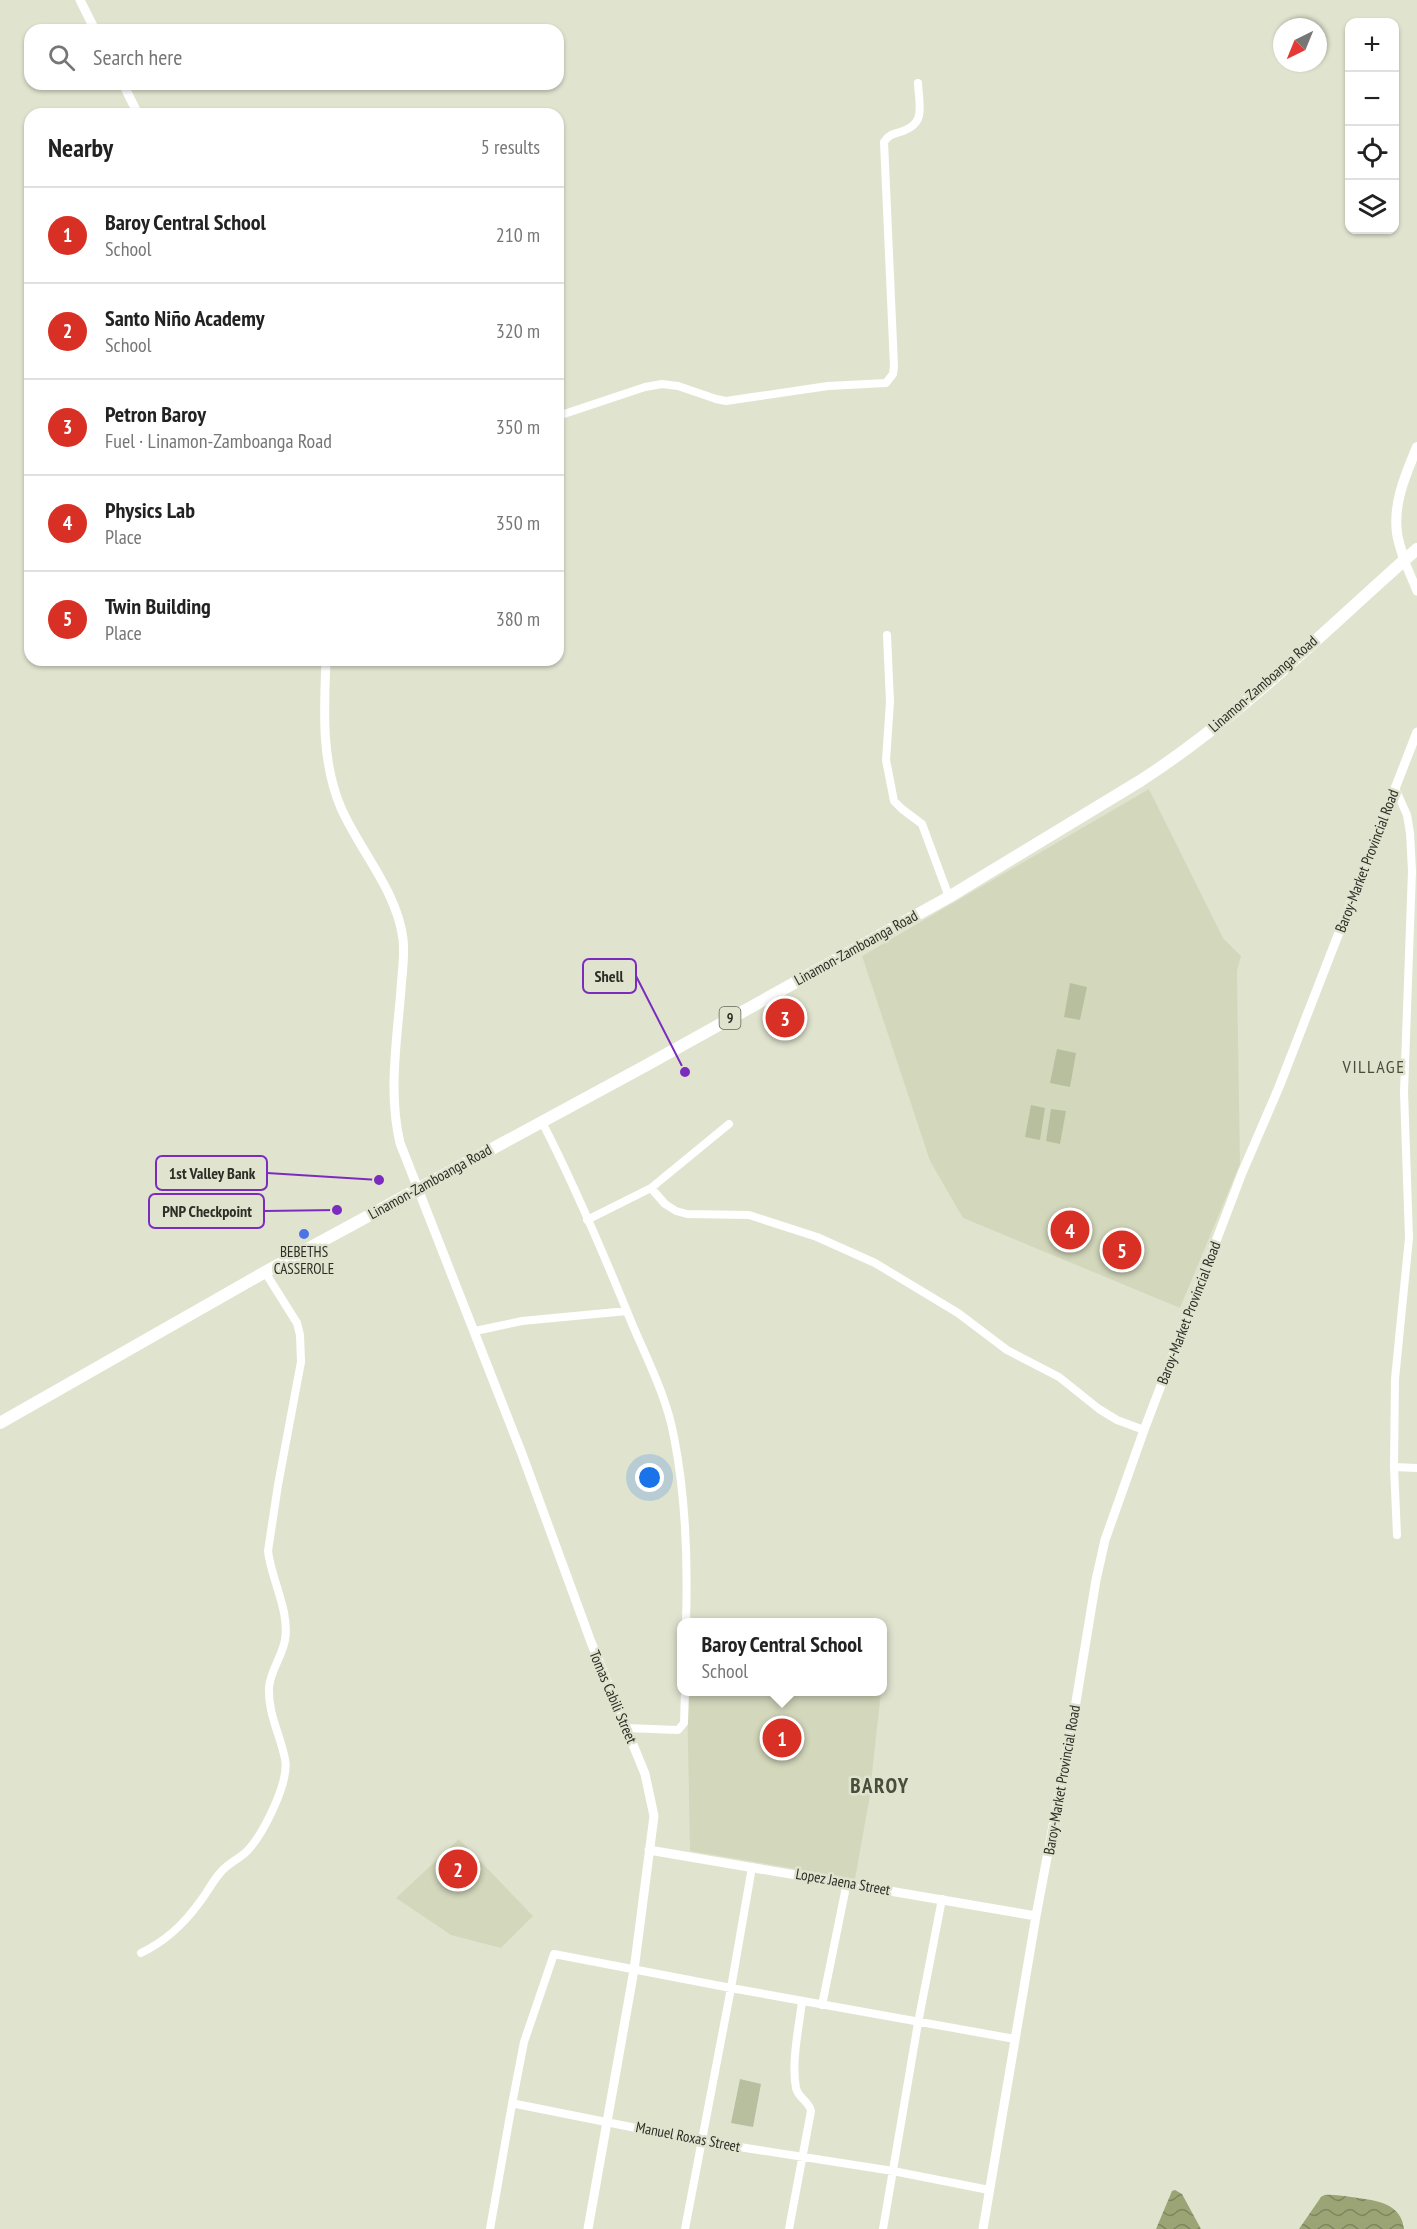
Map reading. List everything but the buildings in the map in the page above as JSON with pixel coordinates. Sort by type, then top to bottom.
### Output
[{"type":"highway","name":"Linamon-Zamboanga Road","points":[[0,1423],[265,1272],[949,897],[1166,764],[1227,718],[1417,549]]},
{"type":"main road","points":[[1404,560],[1397,532],[1397,510],[1401,488],[1417,447]]},
{"type":"street","points":[[80,0],[91,24]]},
{"type":"street","points":[[564,414],[645,387],[662,384],[726,401],[828,386],[886,383],[890,380],[894,366],[884,142],[888,136],[911,129],[918,122],[920,116],[918,83]]},
{"type":"street","points":[[126,90],[135,108]]},
{"type":"street","points":[[1404,560],[1417,591]]},
{"type":"street","points":[[887,635],[890,702],[886,760],[894,801],[922,824],[949,897]]},
{"type":"street","name":"Tomas Cabili Street","points":[[326,666],[324,730],[327,761],[335,790],[351,828],[395,906],[404,940],[393,1101],[400,1143],[544,1510],[591,1642],[645,1774],[654,1816],[634,1970],[588,2229]]},
{"type":"street","name":"Baroy-Market Provincial Road","points":[[983,2229],[1036,1916],[1102,1550],[1144,1430],[1242,1173],[1279,1087],[1417,732]]},
{"type":"street","points":[[1395,788],[1407,815],[1412,872],[1404,1092],[1408,1238],[1395,1379],[1394,1467],[1397,1535]]},
{"type":"street","points":[[542,1122],[566,1169],[627,1311],[662,1395],[674,1435],[687,1534],[686,1618]]},
{"type":"street","points":[[587,1220],[651,1188],[729,1124]]},
{"type":"street","points":[[651,1188],[665,1204],[676,1211],[687,1214],[749,1215],[817,1237],[875,1263],[949,1308],[1007,1350],[1059,1377],[1099,1409],[1118,1420],[1144,1430]]},
{"type":"street","points":[[141,1953],[159,1944],[180,1927],[221,1872],[249,1849],[275,1806],[286,1779],[286,1761],[273,1724],[269,1689],[271,1675],[285,1639],[285,1628],[279,1587],[269,1561],[268,1551],[301,1362],[300,1335],[297,1323],[265,1272]]},
{"type":"street","points":[[475,1331],[522,1321],[627,1311]]},
{"type":"street","points":[[1394,1467],[1417,1468]]},
{"type":"street","points":[[626,1728],[678,1730],[684,1724],[685,1696]]},
{"type":"street","name":"Lopez Jaena Street","points":[[649,1850],[1036,1916]]},
{"type":"street","points":[[685,2229],[752,1867]]},
{"type":"street","points":[[822,2005],[846,1882]]},
{"type":"street","points":[[883,2229],[918,2023],[942,1899]]},
{"type":"street","points":[[490,2229],[524,2042],[554,1954],[918,2023],[1015,2039]]},
{"type":"street","points":[[789,2229],[812,2111],[811,2106],[796,2091],[795,2078],[802,2001]]},
{"type":"street","name":"Manuel Roxas Street","points":[[512,2104],[700,2140],[893,2171],[990,2190]]},
{"type":"shaded area","points":[[1149,789],[1223,938],[1241,956],[1237,971],[1240,1164],[1180,1308],[963,1218],[930,1161],[862,956]]},
{"type":"shaded area","points":[[1070,983],[1087,987],[1080,1020],[1064,1017]]},
{"type":"shaded area","points":[[1057,1049],[1076,1053],[1070,1087],[1050,1083]]},
{"type":"shaded area","points":[[1031,1105],[1045,1108],[1040,1140],[1025,1137]]},
{"type":"shaded area","points":[[1051,1109],[1066,1111],[1060,1144],[1046,1141]]},
{"type":"shaded area","points":[[687,1696],[881,1696],[869,1801],[855,1879],[690,1851]]},
{"type":"shaded area","points":[[459,1839],[533,1916],[501,1948],[451,1935],[396,1898]]},
{"type":"shaded area","points":[[740,2079],[761,2084],[753,2127],[731,2123]]},
{"type":"water","points":[[1175,2190],[1182,2194],[1201,2229],[1156,2229],[1172,2191]]},
{"type":"water","points":[[1325,2195],[1366,2199],[1388,2205],[1398,2214],[1404,2229],[1299,2229],[1321,2197]]},
{"type":"place","name":"Petron Baroy","points":[[785,1018]]},
{"type":"place","name":"Shell","points":[[685,1072]]},
{"type":"place","name":"1st Valley Bank","points":[[379,1180]]},
{"type":"place","name":"PNP Checkpoint","points":[[337,1210]]},
{"type":"place","name":"Physics Lab","points":[[1070,1230]]},
{"type":"place","name":"BEBETHS CASSEROLE","points":[[304,1234]]},
{"type":"place","name":"Twin Building","points":[[1122,1250]]},
{"type":"place","name":"Baroy Central School","points":[[782,1738]]},
{"type":"place","name":"Santo Niño Academy","points":[[458,1869]]},
{"type":"district","name":"VILLAGE","points":[[1374,1067]]},
{"type":"district","name":"BAROY","points":[[880,1786]]}]
